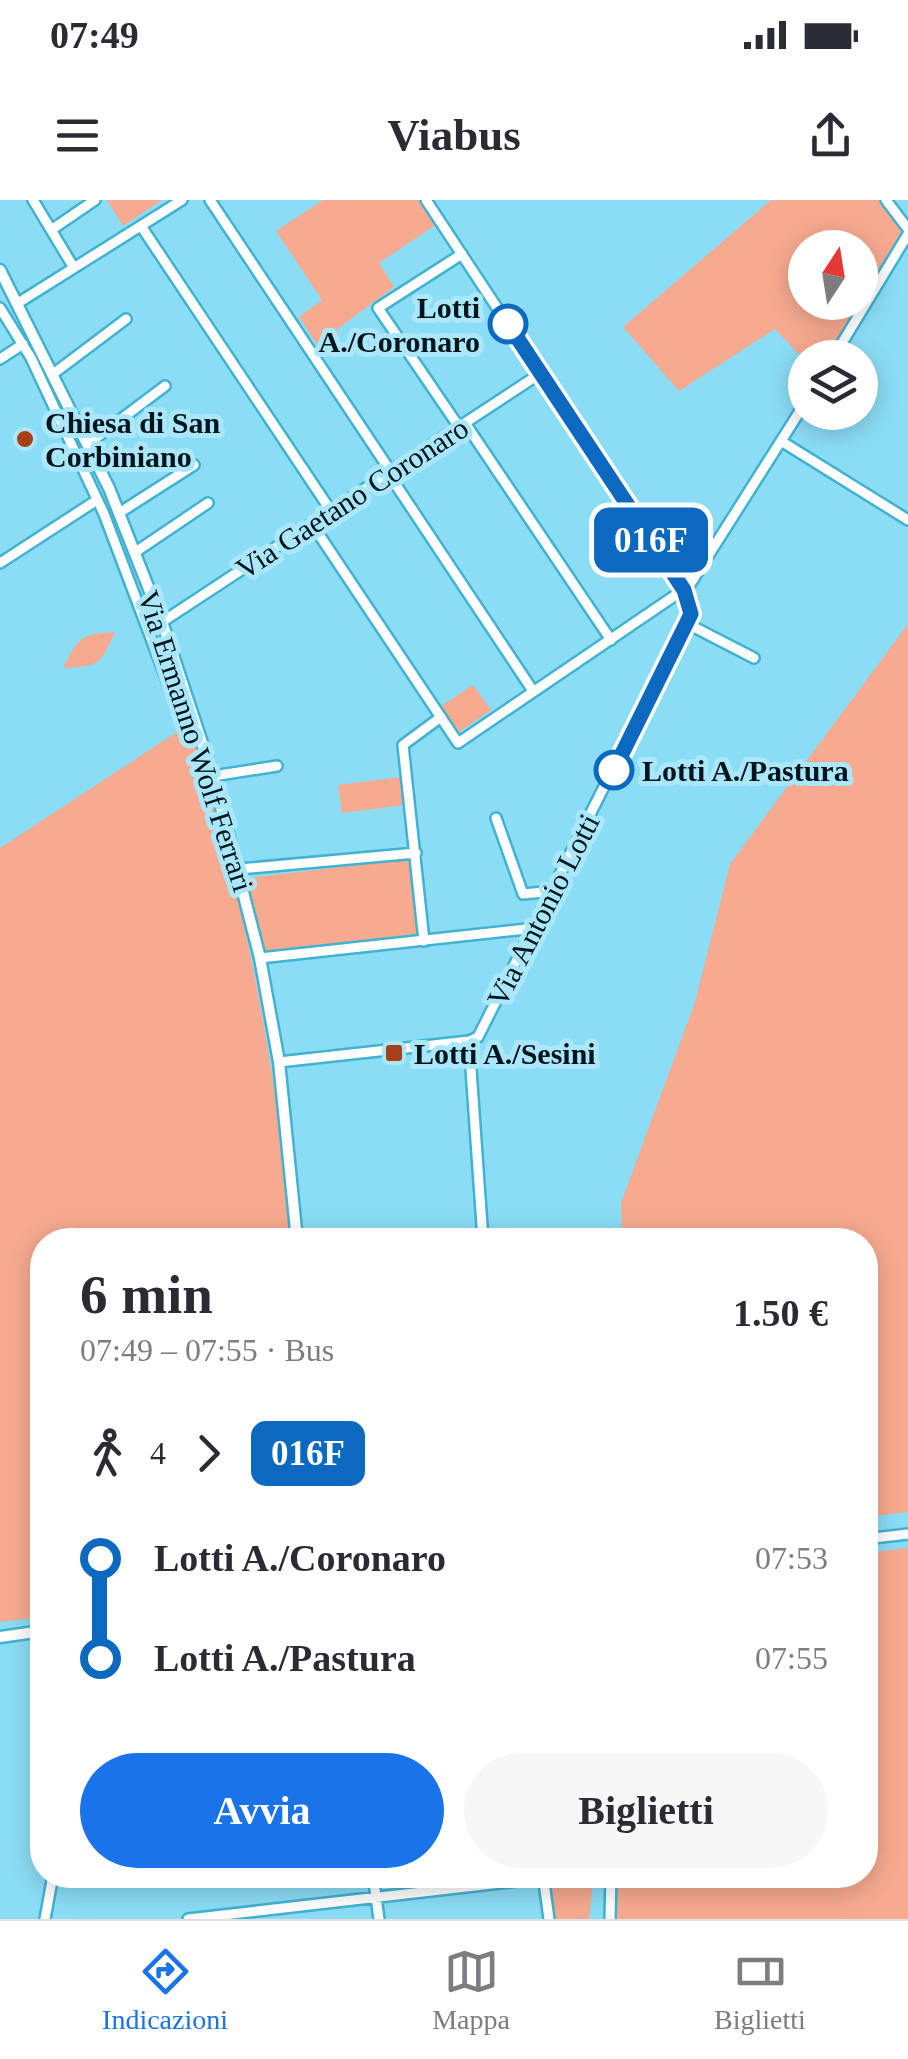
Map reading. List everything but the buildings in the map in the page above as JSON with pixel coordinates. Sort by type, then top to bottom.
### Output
[{"type":"street","points":[[32,200],[74,268]]},
{"type":"street","points":[[51,230],[95,200]]},
{"type":"street","points":[[18,303],[182,200]]},
{"type":"street","points":[[210,200],[533,691]]},
{"type":"street","name":"Via Antonio Lotti","points":[[278,1062],[478,1037],[691,607],[684,590],[426,200]]},
{"type":"street","points":[[844,340],[908,231],[892,202]]},
{"type":"street","points":[[141,226],[331,511]]},
{"type":"street","points":[[462,254],[378,308],[611,640]]},
{"type":"street","name":"Via Ermanno Wolf Ferrari","points":[[1,274],[120,513],[214,776],[260,958],[278,1062],[297,1228]]},
{"type":"street","name":"Via Ermanno Wolf Ferrari","points":[[0,308],[22,344],[97,500],[182,724]]},
{"type":"street","points":[[54,374],[126,319]]},
{"type":"street","points":[[0,359],[22,344]]},
{"type":"street","name":"Via Gaetano Coronaro","points":[[162,622],[542,372]]},
{"type":"street","points":[[88,444],[165,386]]},
{"type":"street","points":[[312,524],[458,744],[684,590],[788,430]]},
{"type":"street","points":[[781,441],[908,520]]},
{"type":"street","points":[[120,513],[194,464]]},
{"type":"street","points":[[0,563],[97,500]]},
{"type":"street","points":[[134,552],[208,503]]},
{"type":"street","points":[[686,623],[754,658]]},
{"type":"street","points":[[424,941],[402,745],[441,717]]},
{"type":"street","points":[[214,776],[276,766]]},
{"type":"street","points":[[496,818],[523,894],[553,891]]},
{"type":"street","points":[[239,869],[416,853]]},
{"type":"street","points":[[260,958],[535,928]]},
{"type":"street","points":[[468,1041],[482,1228]]},
{"type":"street","points":[[878,1537],[908,1534]]},
{"type":"street","points":[[0,1636],[30,1632]]},
{"type":"street","points":[[45,1919],[51,1888]]},
{"type":"street","points":[[375,1888],[379,1919]]},
{"type":"street","points":[[188,1919],[443,1888]]},
{"type":"street","points":[[545,1888],[549,1919]]},
{"type":"street","points":[[610,1919],[611,1888]]},
{"type":"shaded area","points":[[107,200],[162,200],[123,226]]},
{"type":"shaded area","points":[[323,200],[421,200],[437,224],[379,263],[394,287],[336,330],[339,335],[320,349],[299,317],[322,300],[276,231]]},
{"type":"shaded area","points":[[771,200],[886,200],[908,229],[878,280],[878,230],[788,230],[788,320],[855,320],[843,340],[788,343],[775,329],[679,391],[623,327]]},
{"type":"shaded area","points":[[908,624],[908,1512],[878,1515],[878,1228],[622,1228],[621,1203],[695,1002],[730,864]]},
{"type":"shaded area","points":[[115,632],[97,662],[63,668],[82,639]]},
{"type":"shaded area","points":[[473,685],[491,710],[459,732],[441,706]]},
{"type":"shaded area","points":[[189,724],[242,915],[267,1044],[292,1228],[30,1228],[30,1618],[0,1622],[0,848]]},
{"type":"shaded area","points":[[401,777],[405,805],[342,813],[338,785]]},
{"type":"shaded area","points":[[409,859],[417,934],[264,951],[247,878]]},
{"type":"shaded area","points":[[908,1548],[908,1919],[616,1919],[618,1888],[878,1888],[878,1551]]},
{"type":"shaded area","points":[[550,1888],[592,1888],[589,1919],[555,1919]]},
{"type":"bus line","name":"016F","points":[[508,324],[684,590],[691,607],[614,770]]},
{"type":"place","name":"Lotti A./Coronaro","points":[[508,324]]},
{"type":"place","name":"Chiesa di San Corbiniano","points":[[25,439]]},
{"type":"place","name":"Lotti A./Pastura","points":[[614,770]]},
{"type":"place","name":"Lotti A./Sesini","points":[[394,1053]]}]
